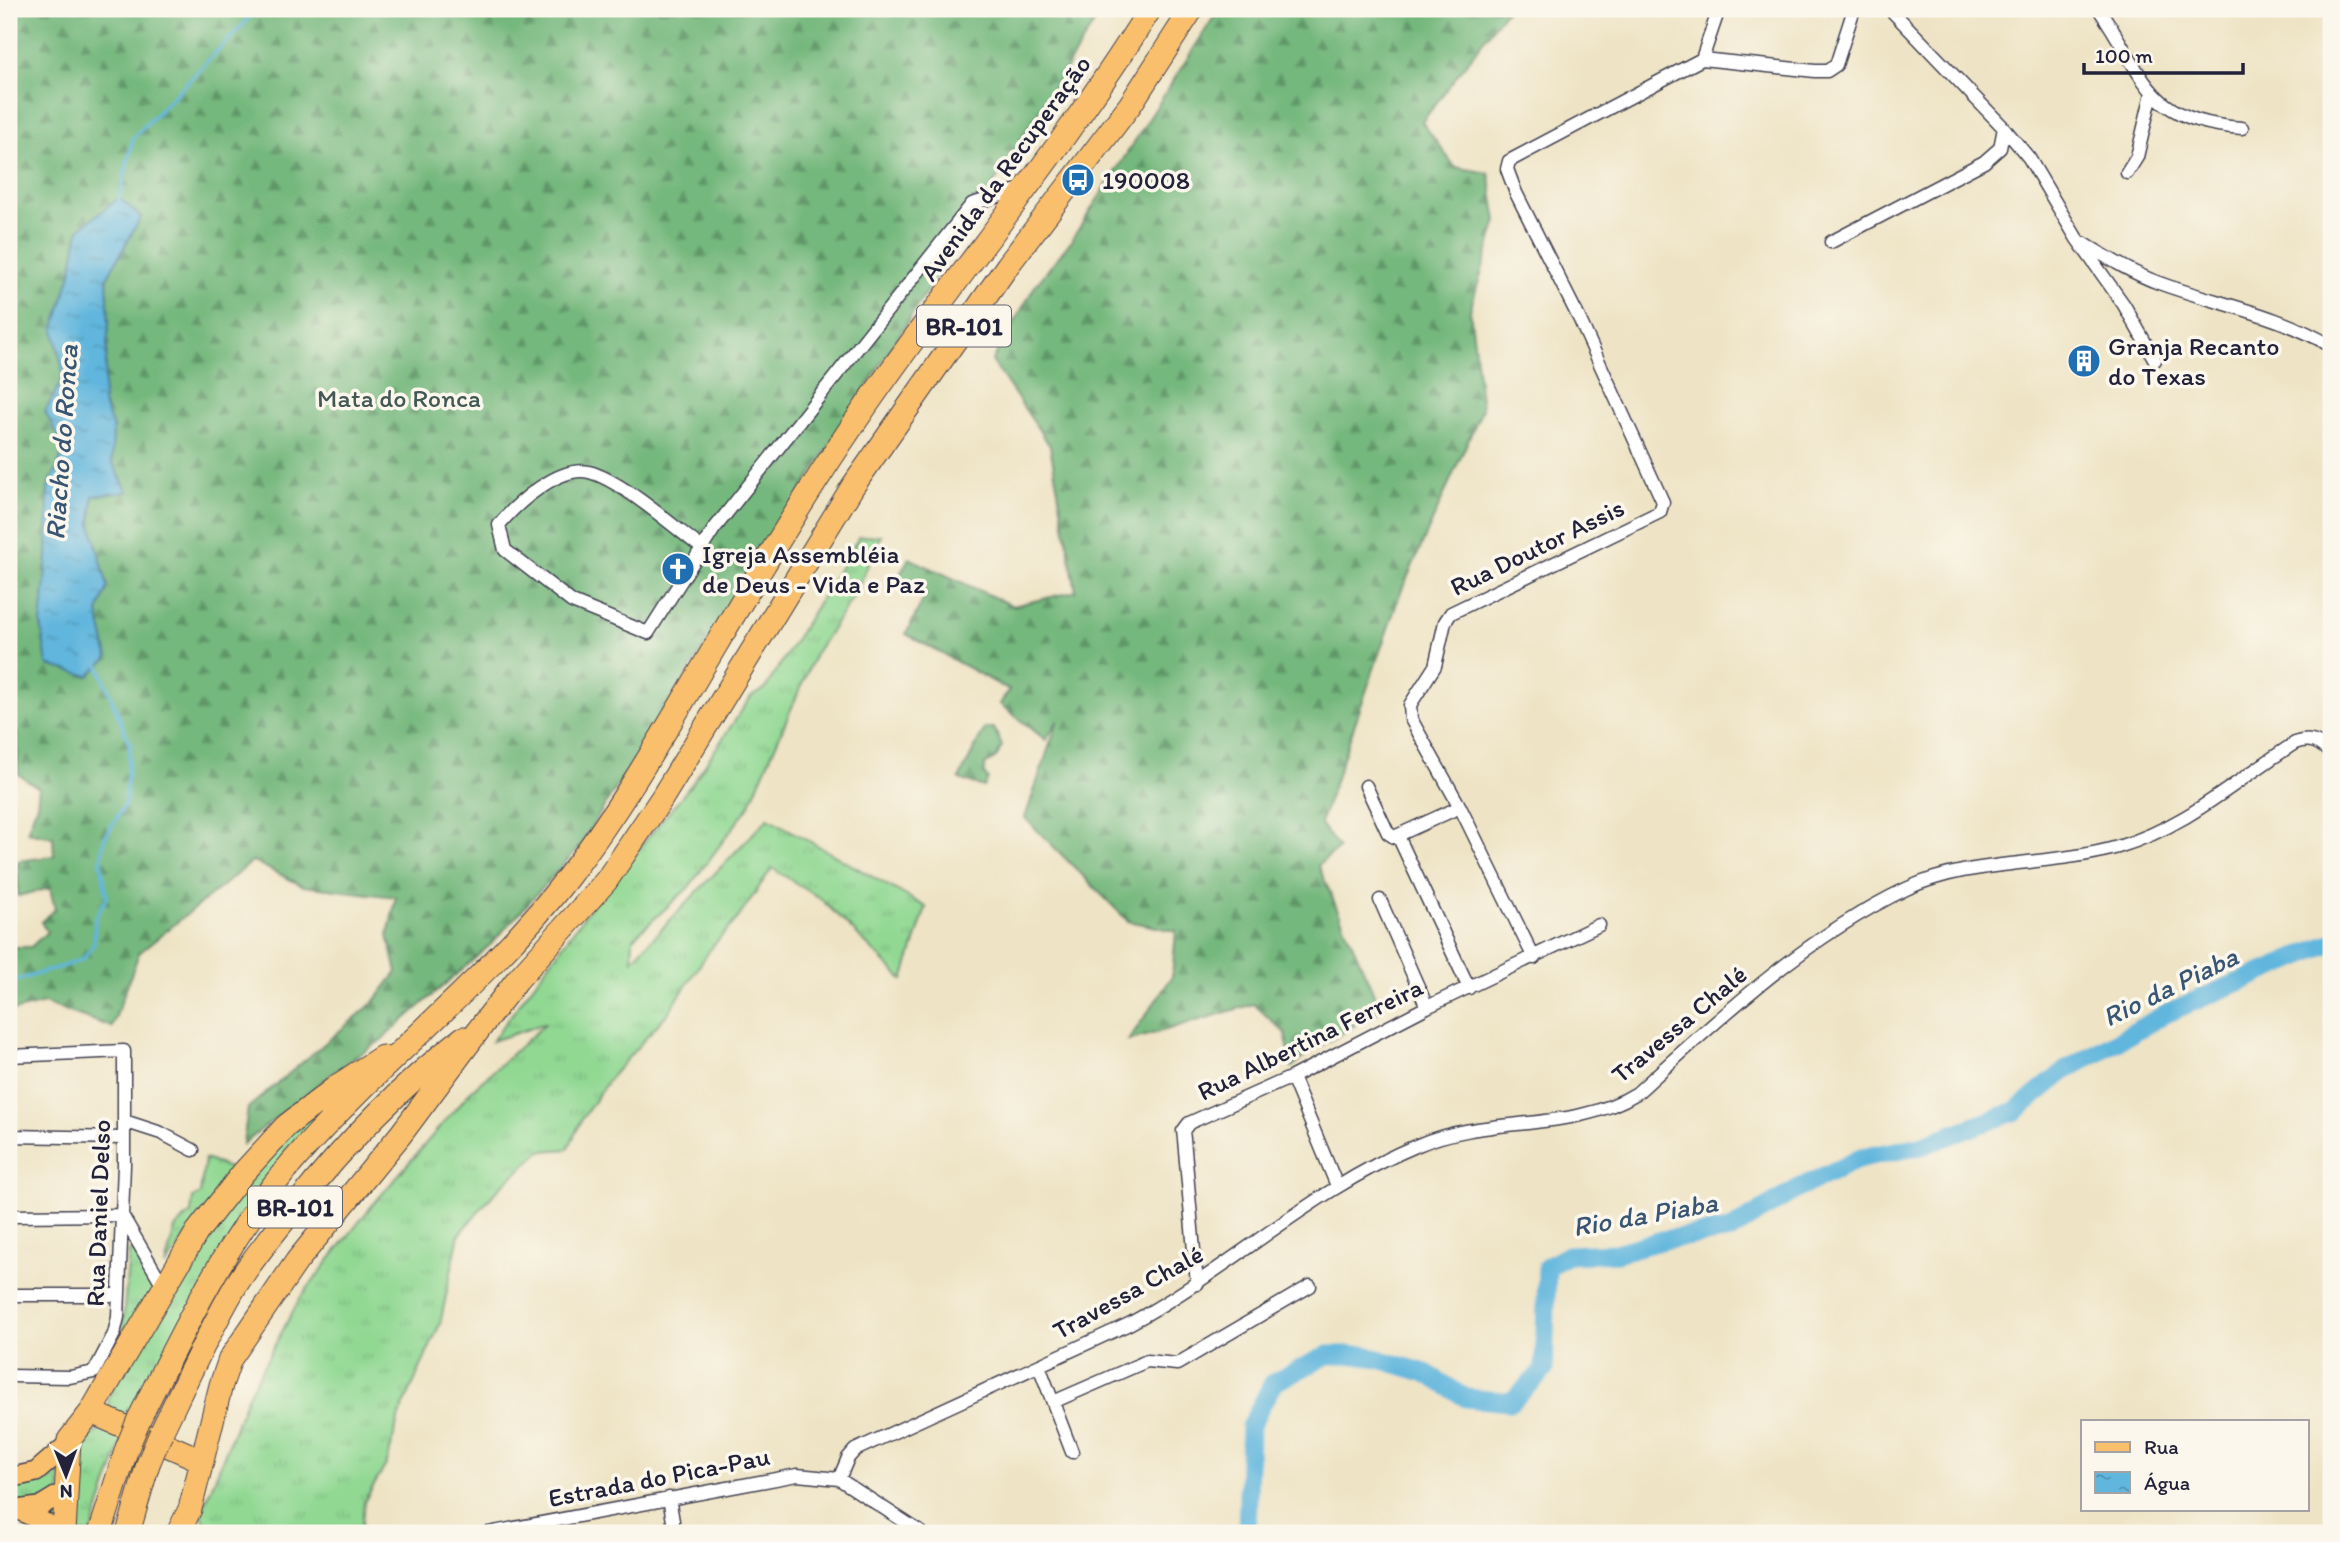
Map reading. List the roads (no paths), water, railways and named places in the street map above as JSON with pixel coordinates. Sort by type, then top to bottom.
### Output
[{"type":"highway","name":"Avenida da Recuperação","points":[[415,1037],[521,932],[596,841],[634,785],[720,638],[856,422],[1111,71],[1150,9]]},
{"type":"highway","name":"BR-101","points":[[128,1533],[148,1464],[161,1433],[238,1282],[328,1166],[385,1103],[422,1069],[483,1024],[517,980],[606,881],[662,798],[775,610],[869,462],[1008,265],[1129,105],[1192,9]]},
{"type":"highway","points":[[178,1533],[190,1509],[230,1359],[297,1261],[428,1100],[483,1024]]},
{"type":"highway","name":"BR-101","points":[[100,1533],[139,1419],[190,1316],[241,1234],[301,1152],[415,1037]]},
{"type":"highway","points":[[64,1533],[67,1445],[72,1434],[91,1412],[164,1287],[220,1201],[286,1126],[340,1085],[415,1037]]},
{"type":"highway","points":[[91,1412],[201,1460]]},
{"type":"main road","points":[[9,1478],[36,1472],[67,1445]]},
{"type":"main road","points":[[15,1511],[50,1503],[65,1491]]},
{"type":"main road","points":[[15,1511],[47,1524],[54,1533]]},
{"type":"street","points":[[1719,9],[1702,60],[1826,71],[1836,65],[1854,9]]},
{"type":"street","points":[[1890,9],[2004,128],[2029,158],[2077,239],[2124,305],[2155,360]]},
{"type":"street","points":[[2099,9],[2152,93],[2177,114],[2196,123],[2242,128]]},
{"type":"street","name":"Rua Doutor Assis","points":[[1460,807],[1411,719],[1409,705],[1435,666],[1444,622],[1451,612],[1663,508],[1663,498],[1507,169],[1508,161],[1702,60]]},
{"type":"street","points":[[2127,173],[2137,157],[2152,93]]},
{"type":"street","points":[[1831,242],[1984,162],[2000,148],[2004,128]]},
{"type":"street","points":[[702,548],[609,480],[587,472],[561,476],[516,505],[499,525],[505,550],[572,602],[648,633],[702,548],[972,204],[1024,188]]},
{"type":"street","points":[[2077,239],[2130,271],[2267,316],[2309,332],[2331,346]]},
{"type":"street","name":"Travessa Chalé","points":[[839,1479],[848,1458],[866,1444],[1129,1324],[1197,1283],[1337,1186],[1441,1135],[1472,1128],[1576,1117],[1620,1104],[1637,1093],[1792,961],[1906,889],[1937,877],[2116,848],[2161,832],[2190,817],[2304,739],[2318,742],[2331,754]]},
{"type":"street","points":[[1366,786],[1388,833],[1396,836],[1469,988]]},
{"type":"street","points":[[1396,836],[1460,807],[1534,958]]},
{"type":"street","points":[[9,863],[9,873]]},
{"type":"street","points":[[1380,900],[1427,1007]]},
{"type":"street","name":"Rua Albertina Ferreira","points":[[1197,1283],[1185,1126],[1292,1077],[1427,1007],[1599,925]]},
{"type":"street","name":"Rua Daniel Delso","points":[[9,1056],[124,1051],[122,1215],[114,1334],[94,1371],[70,1377],[9,1376]]},
{"type":"street","points":[[1292,1077],[1322,1156],[1337,1186]]},
{"type":"street","points":[[124,1121],[161,1133],[193,1150]]},
{"type":"street","points":[[9,1136],[124,1138]]},
{"type":"street","points":[[9,1216],[122,1215],[164,1287]]},
{"type":"street","points":[[1053,1402],[1147,1362],[1177,1364],[1310,1286]]},
{"type":"street","points":[[9,1295],[118,1295]]},
{"type":"street","points":[[1039,1366],[1072,1452]]},
{"type":"street","name":"Estrada do Pica-Pau","points":[[488,1533],[797,1475],[839,1479]]},
{"type":"street","points":[[839,1479],[922,1533]]},
{"type":"street","points":[[669,1498],[673,1521]]},
{"type":"street","points":[[190,1509],[191,1524],[196,1533]]},
{"type":"water","points":[[119,198],[141,217],[107,278],[109,322],[103,402],[113,428],[112,462],[128,492],[93,496],[91,524],[108,587],[98,612],[108,658],[89,676],[47,665],[41,624],[47,557],[48,488],[65,449],[45,412],[64,376],[54,330],[71,273],[79,229]]},
{"type":"waterway","name":"Riacho do Ronca","points":[[119,200],[133,138],[258,9]]},
{"type":"waterway","name":"Riacho do Ronca","points":[[9,983],[82,960],[94,944],[95,918],[107,897],[101,862],[104,839],[125,804],[130,745],[98,663]]},
{"type":"waterway","name":"Rio da Piaba","points":[[1247,1533],[1250,1427],[1273,1383],[1328,1355],[1365,1355],[1426,1373],[1466,1398],[1511,1402],[1544,1370],[1547,1267],[1568,1255],[1616,1253],[1663,1240],[1731,1230],[1797,1189],[1861,1158],[1921,1146],[2016,1111],[2066,1070],[2169,1012],[2331,943]]},
{"type":"place","name":"190008","points":[[1078,180]]},
{"type":"place","name":"Granja Recanto do Texas","points":[[2084,361]]},
{"type":"place","name":"Igreja Assembléia de Deus - Vida e Paz","points":[[678,569]]},
{"type":"park label","name":"Mata do Ronca","points":[[399,398]]}]
